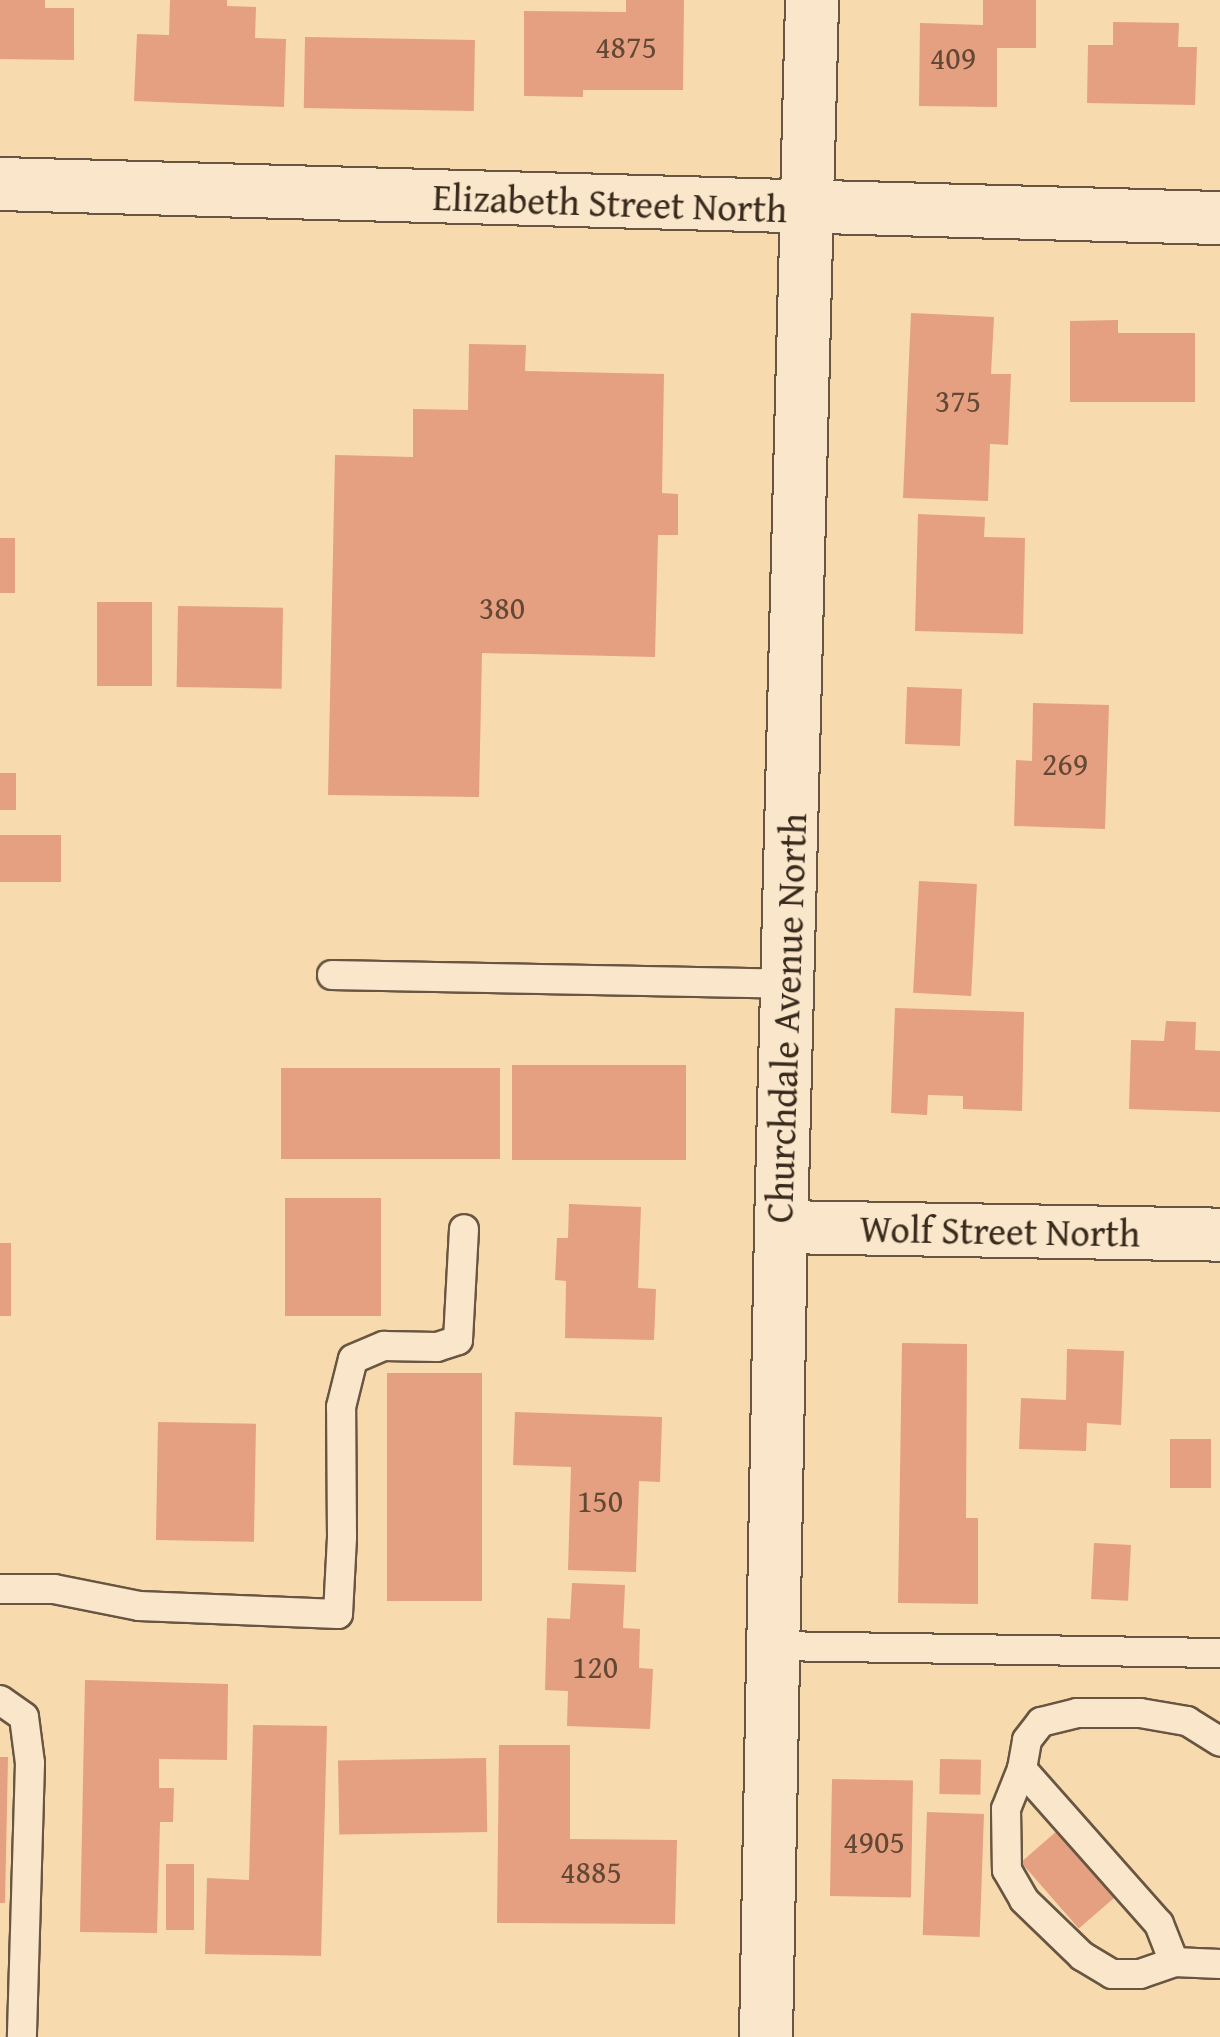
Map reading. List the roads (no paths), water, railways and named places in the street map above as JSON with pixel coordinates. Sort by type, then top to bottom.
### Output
[{"type":"street","name":"Churchdale Avenue North","points":[[766,2037],[780,1227],[812,0]]},
{"type":"street","name":"Elizabeth Street North","points":[[0,184],[1220,218]]},
{"type":"street","name":"Wolf Street North","points":[[780,1227],[1220,1235]]},
{"type":"lane","points":[[332,974],[787,984]]},
{"type":"lane","points":[[0,1589],[54,1588],[139,1606],[338,1614],[340,1408],[354,1359],[384,1346],[436,1347],[458,1340],[464,1229]]},
{"type":"lane","points":[[773,1646],[1220,1654]]},
{"type":"lane","points":[[0,1700],[24,1717],[30,1763],[22,2037]]},
{"type":"lane","points":[[1220,1742],[1187,1721],[1140,1712],[1077,1713],[1042,1722],[1027,1740],[1022,1769],[1006,1809],[1007,1870],[1024,1900],[1082,1956],[1112,1974],[1140,1974],[1174,1962],[1220,1964]]},
{"type":"lane","points":[[1022,1769],[1160,1924],[1174,1962]]}]
